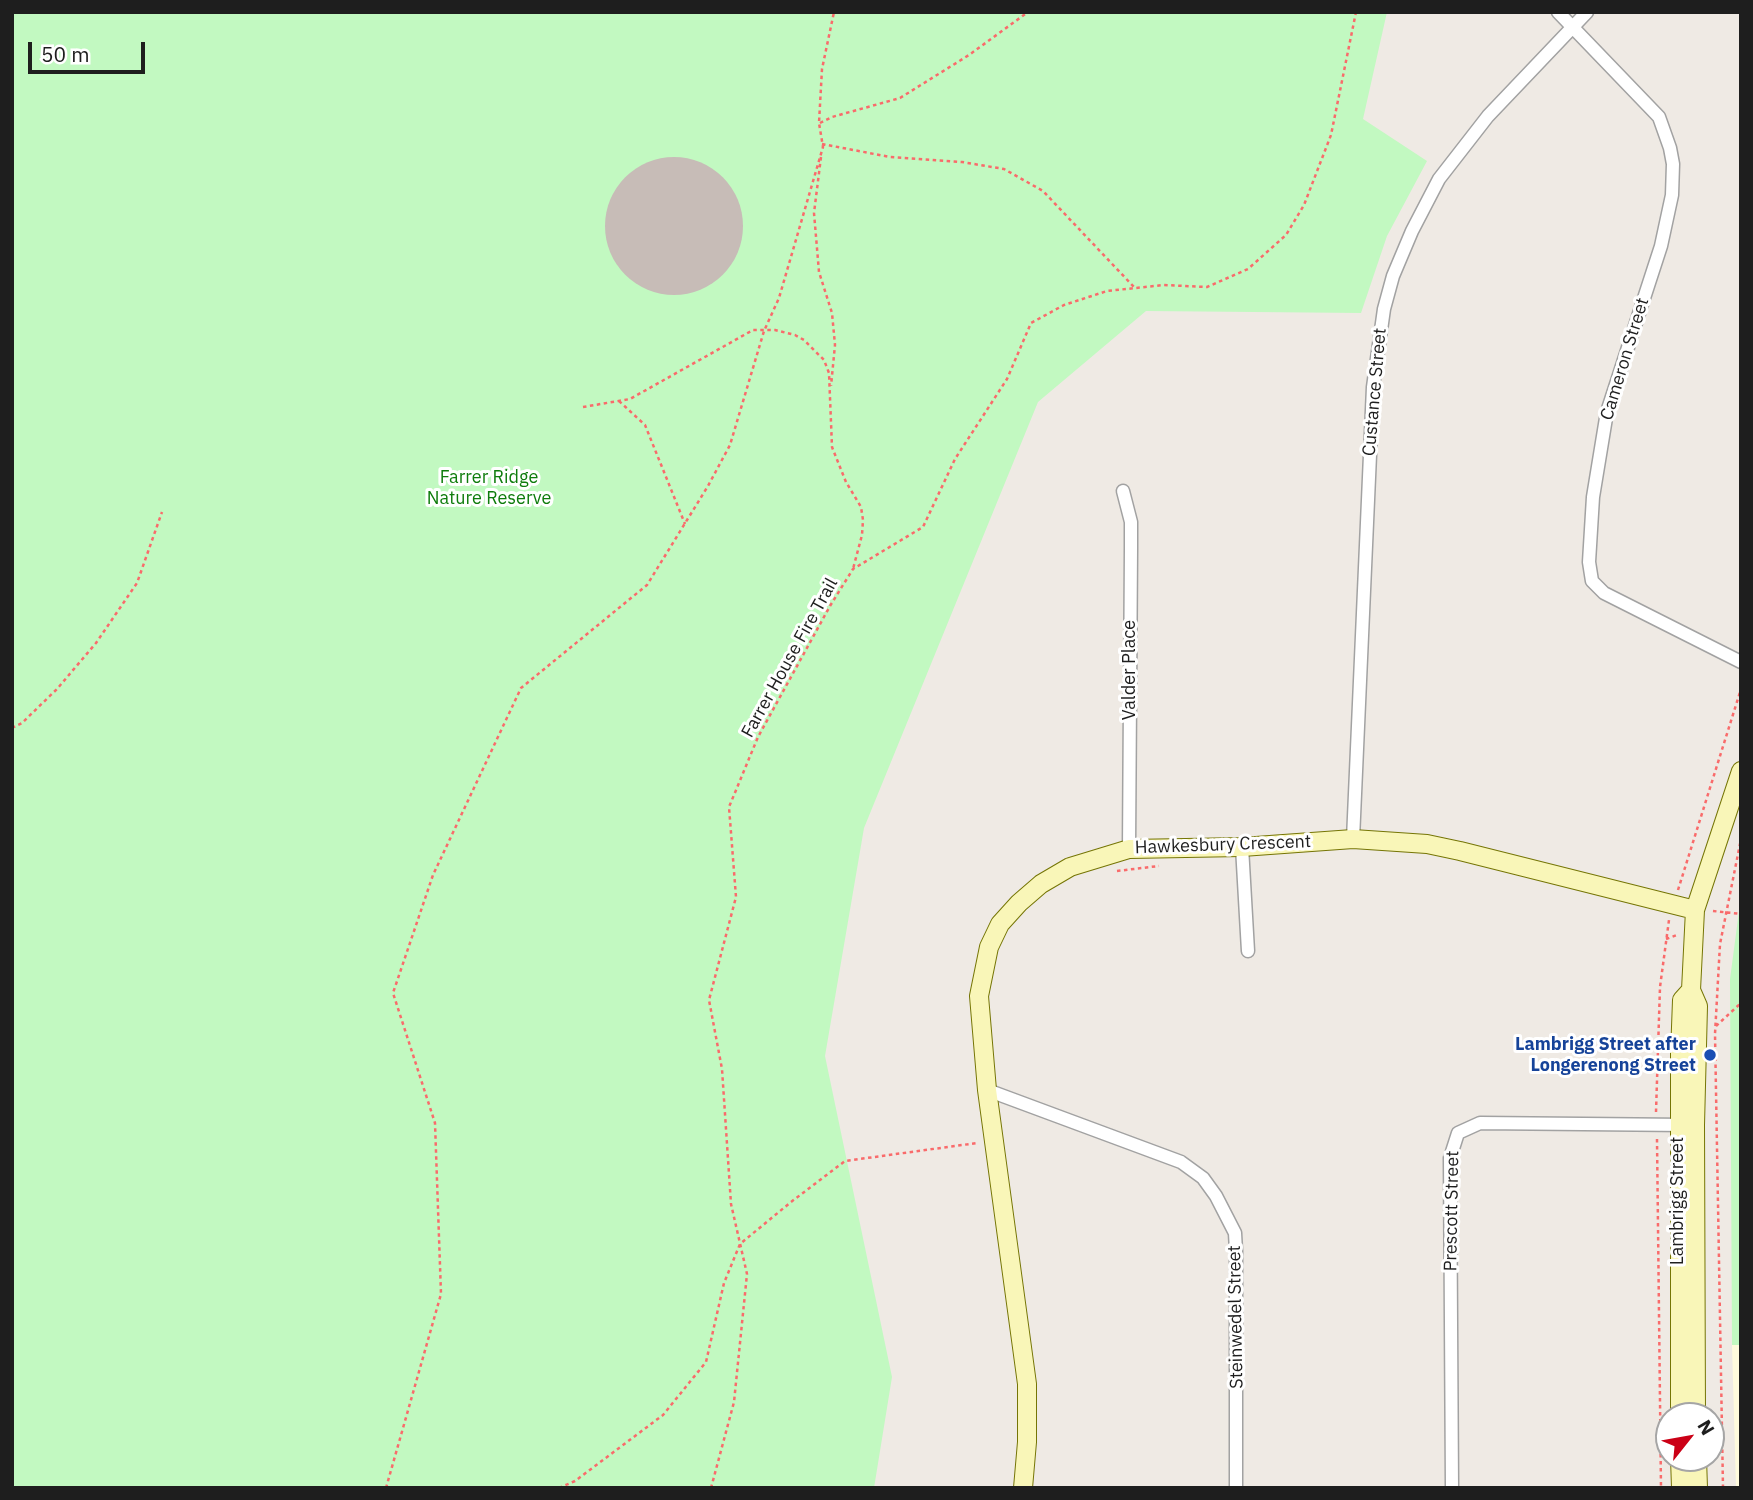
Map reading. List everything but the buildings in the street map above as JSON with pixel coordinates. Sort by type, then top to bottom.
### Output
[{"type":"street","name":"Cameron Street","points":[[1558,12],[1659,117],[1673,164],[1672,195],[1661,246],[1606,412],[1593,497],[1589,562],[1592,581],[1604,593],[1741,662]]},
{"type":"street","name":"Custance Street","points":[[1353,839],[1373,387],[1384,309],[1412,231],[1439,179],[1488,116],[1587,12]]},
{"type":"street","name":"Valder Place","points":[[1123,491],[1131,522],[1132,548],[1129,849]]},
{"type":"street","name":"Lambrigg Street","points":[[1696,1402],[1682,1000],[1691,990],[1695,910],[1741,771]]},
{"type":"street","name":"Hawkesbury Crescent","points":[[1023,1488],[1027,1442],[1027,1384],[987,1090],[979,996],[989,947],[1000,924],[1041,884],[1070,867],[1129,849],[1242,847],[1353,839],[1427,844],[1695,910]]},
{"type":"street","points":[[1242,847],[1248,951]]},
{"type":"street","name":"Steinwedel Street","points":[[987,1090],[1181,1162],[1203,1178],[1216,1196],[1235,1233],[1236,1488]]},
{"type":"street","name":"Prescott Street","points":[[1452,1488],[1450,1158],[1453,1141],[1458,1133],[1480,1123],[1687,1125]]},
{"type":"street","name":"Lambrigg Street","points":[[1680,1402],[1687,1125]]},
{"type":"path","points":[[831,393],[835,345],[832,313],[819,272],[814,213],[822,145],[819,123],[822,69],[834,12]]},
{"type":"path","points":[[819,123],[900,99],[969,55],[1028,12]]},
{"type":"path","name":"Farrer House Fire Trail","points":[[711,1488],[734,1402],[747,1274],[731,1203],[722,1069],[709,999],[736,897],[729,807],[758,737],[853,569],[923,527],[955,459],[1007,379],[1031,323],[1063,305],[1107,291],[1164,285],[1207,286],[1248,269],[1286,235],[1304,205],[1331,135],[1356,12]]},
{"type":"path","points":[[822,145],[890,157],[962,162],[1004,169],[1043,191],[1134,288]]},
{"type":"path","points":[[386,1488],[441,1294],[435,1124],[393,993],[433,875],[521,688],[647,585],[730,445],[764,331],[779,298],[822,145]]},
{"type":"path","points":[[583,407],[630,399],[754,330],[775,330],[795,335],[815,349],[824,360],[829,373],[832,447],[846,482],[861,507],[863,520],[853,569]]},
{"type":"path","points":[[619,401],[645,425],[685,524]]},
{"type":"path","points":[[12,728],[22,723],[57,690],[96,643],[138,583],[162,512]]},
{"type":"path","points":[[1723,1488],[1716,1026],[1720,944],[1741,839]]},
{"type":"path","points":[[1116,872],[1168,865]]},
{"type":"path","points":[[1695,910],[1741,914]]},
{"type":"path","points":[[1670,913],[1673,919]]},
{"type":"path","points":[[1666,939],[1678,934],[1677,926]]},
{"type":"path","points":[[1716,1026],[1741,1003]]},
{"type":"path","points":[[559,1488],[575,1481],[663,1415],[706,1362],[724,1283],[740,1244],[845,1161],[995,1141]]},
{"type":"shaded area","points":[[1732,1345],[1741,1345],[1741,1488],[1736,1488]]},
{"type":"green space","name":"Farrer Ridge Nature Reserve","points":[[12,12],[1387,12],[1363,119],[1427,161],[1387,236],[1361,313],[1146,311],[1038,402],[864,828],[825,1056],[892,1377],[874,1488],[12,1488]]},
{"type":"green space","points":[[1741,896],[1741,1345],[1732,1345],[1730,979]]},
{"type":"place","name":"Lambrigg Street after Longerenong Street","points":[[1710,1055]]}]
